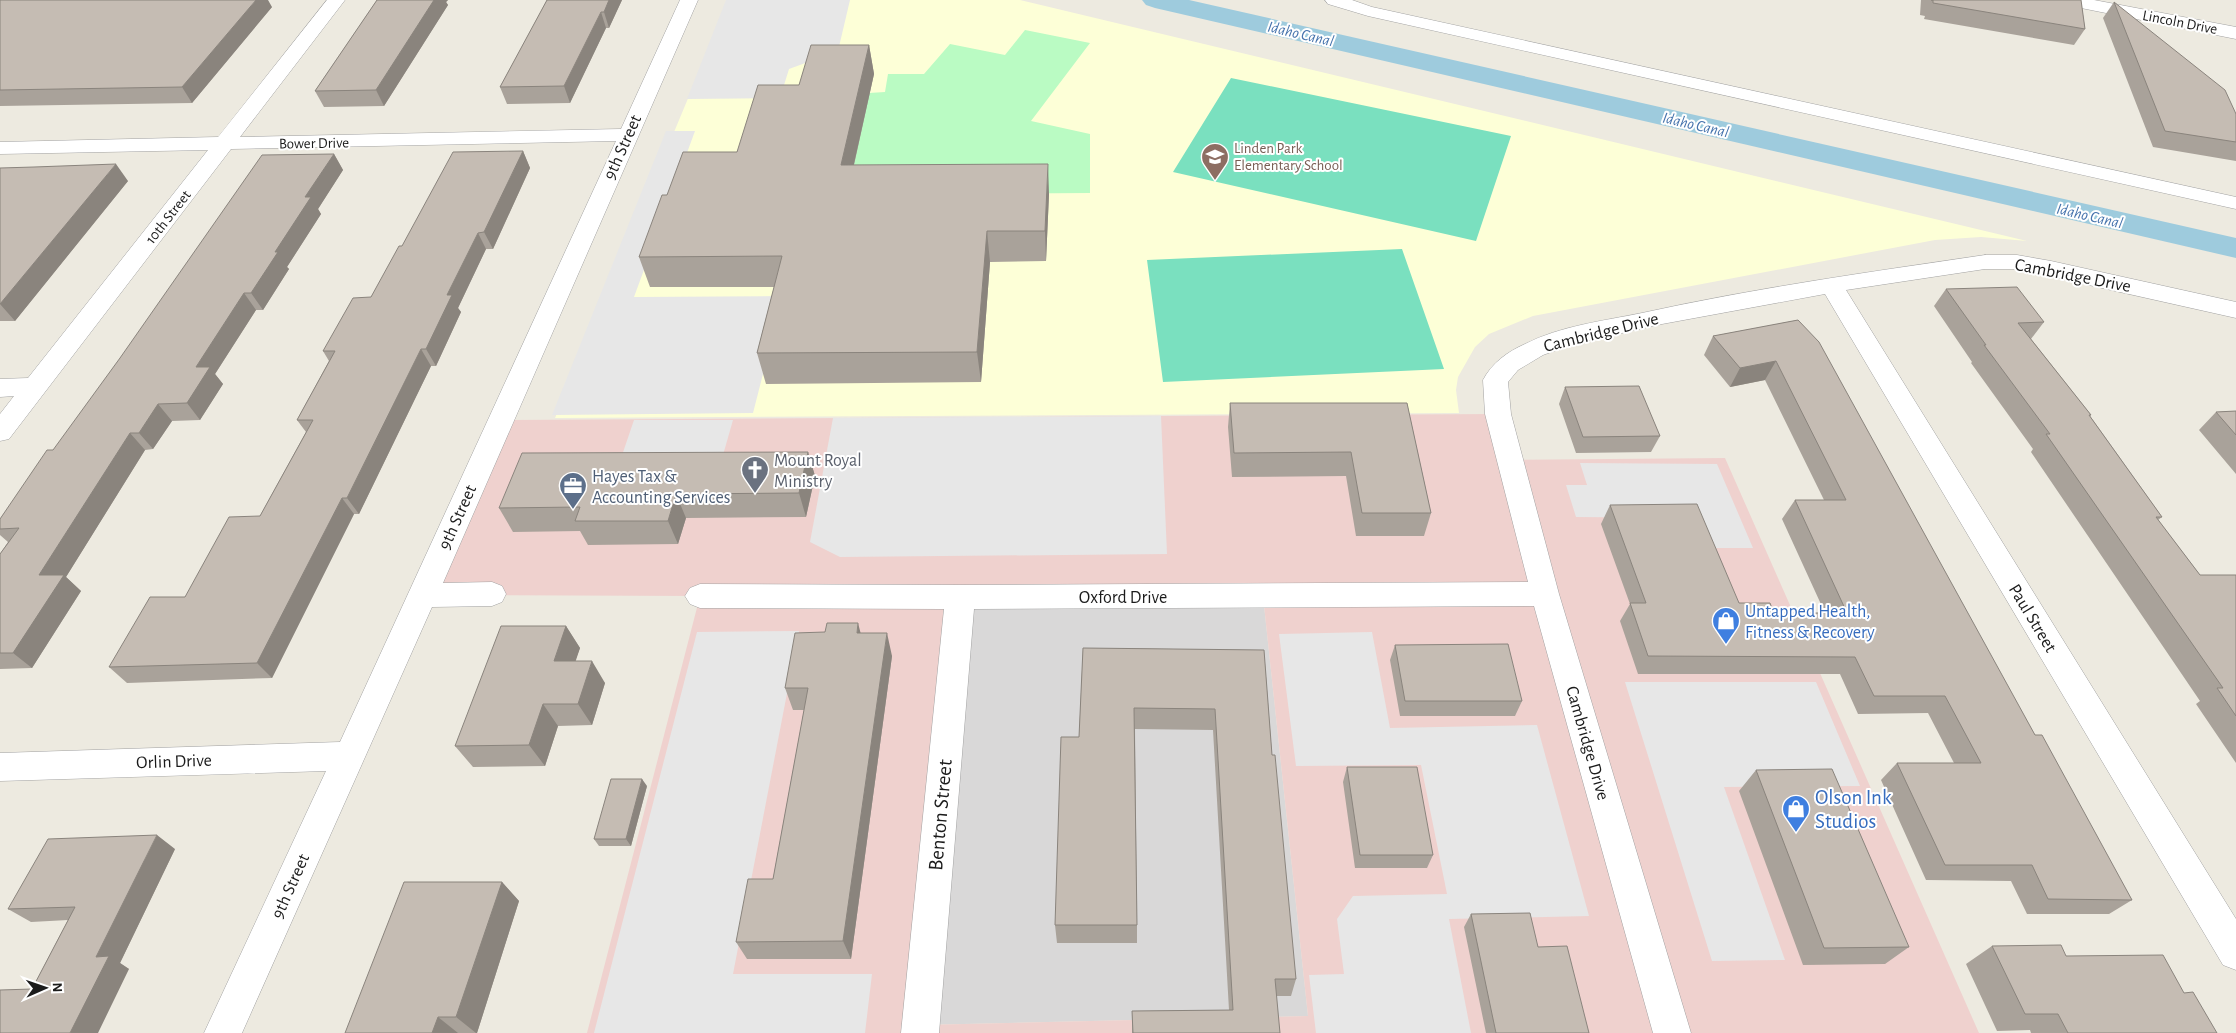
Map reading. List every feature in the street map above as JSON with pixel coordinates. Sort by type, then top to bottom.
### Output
[{"type":"street","name":"10th Street","points":[[0,432],[336,0]]},
{"type":"street","name":"9th Street","points":[[223,1033],[423,595],[689,0]]},
{"type":"street","points":[[1334,0],[1368,11],[1643,71],[2036,161],[2236,203]]},
{"type":"street","name":"Lincoln Drive","points":[[2066,0],[2214,28]]},
{"type":"street","points":[[2188,6],[2214,28],[2234,41]]},
{"type":"street","name":"Bower Drive","points":[[0,148],[225,145],[628,135]]},
{"type":"street","name":"Cambridge Drive","points":[[1672,1033],[1545,594],[1498,414],[1495,380],[1509,364],[1534,349],[1568,337],[1662,316],[1831,285],[1985,262],[2016,262],[2051,268],[2236,310]]},
{"type":"street","name":"Paul Street","points":[[1831,285],[2236,952]]},
{"type":"street","points":[[0,388],[34,387]]},
{"type":"street","points":[[423,595],[492,594]]},
{"type":"street","name":"Oxford Drive","points":[[700,596],[960,598],[1545,594]]},
{"type":"street","name":"Benton Street","points":[[920,1033],[960,598]]},
{"type":"street","name":"Orlin Drive","points":[[0,767],[349,756]]},
{"type":"shaded area","points":[[726,0],[850,0],[838,51],[789,69],[780,98],[687,99]]},
{"type":"shaded area","name":"Linden Park Elementary School","points":[[729,0],[1020,0],[2027,241],[1981,237],[1935,240],[1533,316],[1489,334],[1475,347],[1458,377],[1456,390],[1459,413],[555,418]]},
{"type":"shaded area","points":[[666,131],[695,131],[634,297],[783,296],[753,413],[552,415]]},
{"type":"shaded area","points":[[1498,414],[1510,460],[1725,458],[1979,1033],[587,1033],[700,596],[423,595],[501,420]],"holes":[[[1263,596],[1308,1016],[921,1025],[960,598]]]},
{"type":"shaded area","points":[[1161,416],[1167,554],[840,557],[810,542],[833,418]]},
{"type":"shaded area","points":[[634,420],[733,420],[719,469],[617,470]]},
{"type":"shaded area","points":[[1580,463],[1717,464],[1753,548],[1706,548],[1693,518],[1576,517],[1566,485],[1587,485]]},
{"type":"shaded area","points":[[1263,596],[1308,1016],[921,1025],[960,597]]},
{"type":"shaded area","points":[[799,631],[733,974],[872,974],[865,1033],[594,1033],[697,632]]},
{"type":"shaded area","points":[[1372,632],[1390,728],[1537,725],[1589,916],[1449,919],[1471,1033],[1316,1033],[1309,975],[1344,974],[1337,919],[1353,896],[1447,894],[1421,765],[1296,766],[1279,634]]},
{"type":"shaded area","points":[[1625,682],[1816,682],[1860,786],[1724,787],[1785,960],[1712,961]]},
{"type":"green space","points":[[1025,30],[1090,43],[1031,121],[1090,134],[1090,193],[847,195],[869,93],[885,92],[888,74],[924,74],[950,44],[1005,55]]},
{"type":"green space","points":[[1231,78],[1511,136],[1476,241],[1173,172]]},
{"type":"green space","points":[[1402,249],[1444,369],[1163,382],[1147,260]]},
{"type":"building","points":[[0,0],[256,0],[182,87],[0,90]]},
{"type":"building","points":[[377,0],[434,0],[376,90],[315,91]]},
{"type":"building","points":[[547,0],[609,0],[604,12],[601,12],[564,86],[500,87]]},
{"type":"building","points":[[1933,0],[2081,0],[2085,29],[1933,3]]},
{"type":"building","points":[[2114,2],[2225,90],[2236,114],[2236,142],[2165,131]]},
{"type":"building","points":[[811,45],[869,45],[841,165],[1048,164],[1045,231],[987,231],[977,352],[757,353],[782,256],[639,257],[662,195],[667,195],[683,152],[737,152],[758,85],[799,85]]},
{"type":"building","points":[[523,151],[484,232],[478,233],[447,295],[452,295],[426,349],[421,349],[347,498],[342,498],[257,663],[109,667],[150,597],[185,597],[229,517],[260,516],[313,420],[297,420],[335,351],[323,351],[353,298],[371,297],[399,246],[402,246],[453,152]]},
{"type":"building","points":[[334,154],[305,197],[311,197],[275,252],[278,252],[251,293],[244,293],[196,367],[210,367],[187,403],[158,404],[139,433],[130,433],[39,575],[64,575],[13,653],[0,653],[0,554],[19,528],[0,529],[0,519],[47,450],[53,450],[120,358],[262,155]]},
{"type":"building","points":[[116,164],[0,304],[0,168]]},
{"type":"building","points":[[2017,287],[2044,322],[2018,323],[2091,415],[2089,415],[2162,517],[2156,517],[2200,575],[2236,575],[2236,716],[2217,688],[2223,688],[2046,434],[2050,434],[1984,345],[1986,345],[1946,289]]},
{"type":"building","points":[[1798,320],[1819,342],[2035,735],[2042,735],[2132,900],[2048,899],[2032,865],[1945,865],[1897,763],[1981,763],[1945,696],[1874,696],[1855,657],[1648,656],[1630,603],[1646,603],[1610,505],[1697,504],[1739,603],[1770,603],[1774,613],[1847,613],[1795,500],[1846,500],[1776,361],[1740,368],[1713,336]]},
{"type":"building","points":[[1639,386],[1660,436],[1583,437],[1565,387]]},
{"type":"building","points":[[1230,403],[1407,403],[1431,513],[1362,513],[1351,452],[1234,453]]},
{"type":"building","points":[[2236,411],[2236,435],[2216,412]]},
{"type":"building","points":[[808,452],[799,493],[676,494],[668,521],[575,521],[580,507],[499,508],[522,453]]},
{"type":"building","points":[[827,623],[858,623],[857,633],[887,633],[843,941],[736,942],[748,879],[773,879],[808,688],[785,688],[795,633],[825,632]]},
{"type":"building","points":[[501,626],[566,626],[554,661],[592,661],[578,704],[543,704],[529,745],[455,746]]},
{"type":"building","points":[[1508,644],[1522,701],[1405,701],[1395,645]]},
{"type":"building","points":[[1083,648],[1264,650],[1272,755],[1275,755],[1296,979],[1275,979],[1280,1033],[1133,1033],[1132,1011],[1233,1010],[1215,709],[1134,708],[1137,925],[1055,925],[1061,737],[1079,737]]},
{"type":"building","points":[[1347,767],[1417,767],[1433,855],[1360,855]]},
{"type":"building","points":[[1832,769],[1909,947],[1824,948],[1756,770]]},
{"type":"building","points":[[611,779],[642,779],[626,839],[594,839]]},
{"type":"building","points":[[157,835],[96,957],[109,956],[70,1033],[0,1033],[0,990],[32,989],[75,907],[8,909],[48,839]]},
{"type":"building","points":[[404,882],[502,882],[456,1017],[438,1017],[432,1033],[345,1033]]},
{"type":"building","points":[[1530,913],[1538,947],[1567,946],[1589,1033],[1496,1033],[1471,914]]},
{"type":"building","points":[[2061,945],[2066,956],[2163,955],[2184,993],[2193,992],[2217,1033],[2068,1033],[2058,1014],[2025,1014],[1992,946]]},
{"type":"waterway","name":"Idaho Canal","points":[[1155,0],[2236,248]]},
{"type":"place","name":"Linden Park Elementary School","points":[[1215,181]]},
{"type":"place","name":"Mount Royal Ministry","points":[[755,494]]},
{"type":"place","name":"Hayes Tax & Accounting Services","points":[[573,510]]},
{"type":"place","name":"Untapped Health, Fitness & Recovery","points":[[1726,645]]},
{"type":"place","name":"Olson Ink Studios","points":[[1796,833]]}]
